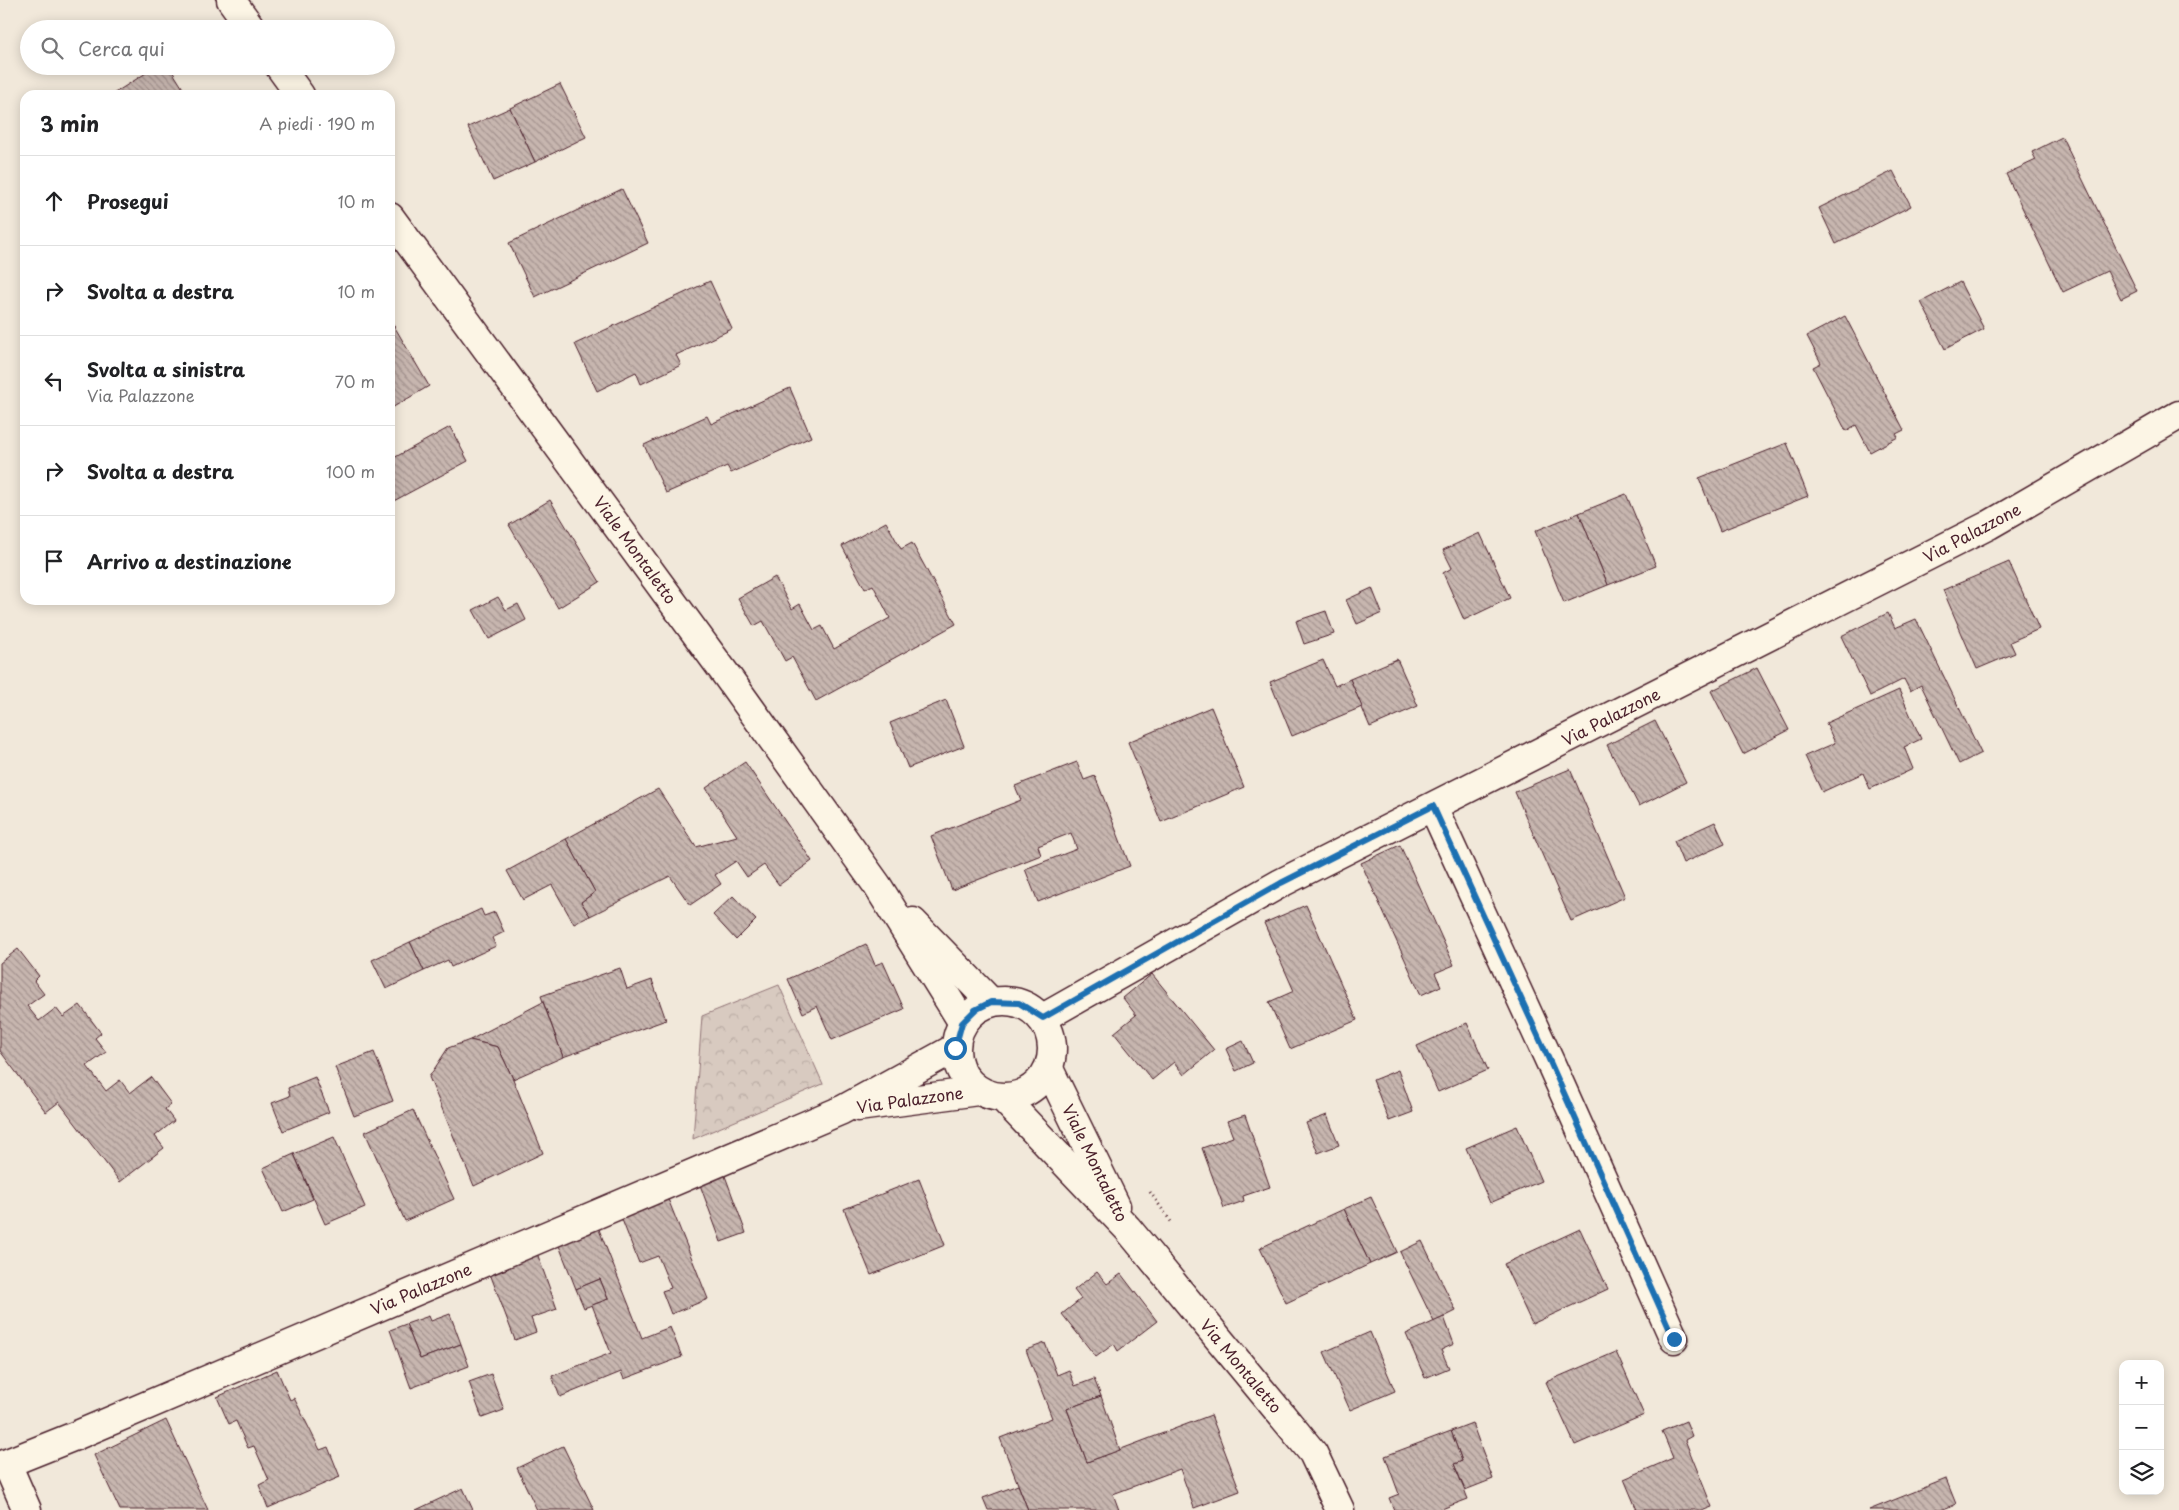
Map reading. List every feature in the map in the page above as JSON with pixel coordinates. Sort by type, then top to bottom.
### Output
[{"type":"street","points":[[231,0],[245,20]]},
{"type":"street","points":[[286,75],[296,90]]},
{"type":"street","name":"Viale Montaletto","points":[[395,224],[727,676],[877,885],[959,1036]]},
{"type":"street","name":"Via Palazzone","points":[[1043,1018],[1281,883],[1989,525],[2179,415]]},
{"type":"street","points":[[1433,806],[1674,1339]]},
{"type":"street","name":"Viale Montaletto","points":[[877,885],[991,1002]]},
{"type":"street","points":[[991,1002],[1019,1003],[1043,1018],[1051,1034],[1053,1052],[1049,1069],[1031,1091],[1004,1099],[990,1097],[978,1090],[960,1072],[959,1036],[975,1010],[991,1002]]},
{"type":"street","name":"Via Palazzone","points":[[3,1465],[842,1110],[959,1036]]},
{"type":"street","name":"Viale Montaletto","points":[[1049,1069],[1128,1230]]},
{"type":"street","name":"Via Palazzone","points":[[842,1110],[978,1090]]},
{"type":"street","name":"Viale Montaletto","points":[[1004,1099],[1128,1230]]},
{"type":"street","name":"Via Montaletto","points":[[1128,1230],[1313,1453],[1340,1510]]},
{"type":"street","points":[[3,1465],[27,1510]]},
{"type":"path","points":[[1150,1190],[1178,1231]]},
{"type":"green space","points":[[779,985],[823,1084],[693,1139],[702,1016]]},
{"type":"building","points":[[143,75],[175,75],[184,90],[119,90]]},
{"type":"building","points":[[560,84],[586,137],[535,162],[510,108]]},
{"type":"building","points":[[510,108],[535,162],[493,181],[468,127]]},
{"type":"building","points":[[2062,137],[2137,291],[2121,299],[2107,271],[2063,292],[2006,174],[2036,160],[2032,152]]},
{"type":"building","points":[[1893,171],[1911,206],[1836,244],[1819,208]]},
{"type":"building","points":[[622,189],[648,243],[535,297],[509,243]]},
{"type":"building","points":[[710,281],[732,329],[676,355],[681,365],[641,384],[636,372],[597,391],[575,344]]},
{"type":"building","points":[[1960,282],[1984,329],[1945,349],[1921,302]]},
{"type":"building","points":[[1845,316],[1904,430],[1896,434],[1898,437],[1870,452],[1856,425],[1846,431],[1813,367],[1821,363],[1807,336]]},
{"type":"building","points":[[395,328],[429,386],[395,406]]},
{"type":"building","points":[[790,388],[811,437],[731,473],[727,466],[666,493],[644,445],[707,416],[711,424]]},
{"type":"building","points":[[450,427],[468,461],[395,500],[395,457]]},
{"type":"building","points":[[1787,443],[1808,496],[1720,531],[1699,478]]},
{"type":"building","points":[[1626,494],[1656,566],[1608,585],[1579,513]]},
{"type":"building","points":[[550,500],[600,582],[558,608],[509,525]]},
{"type":"building","points":[[1579,513],[1608,585],[1564,603],[1535,531]]},
{"type":"building","points":[[886,522],[901,549],[912,543],[956,624],[816,701],[792,657],[785,661],[763,621],[754,626],[738,598],[775,577],[792,609],[800,604],[814,630],[822,626],[834,649],[890,618],[873,585],[865,589],[842,546]]},
{"type":"building","points":[[1480,533],[1510,598],[1464,620],[1443,573],[1452,568],[1443,550]]},
{"type":"building","points":[[2009,562],[2039,629],[2010,642],[2015,653],[1977,669],[1943,590]]},
{"type":"building","points":[[1372,588],[1382,613],[1357,624],[1346,600]]},
{"type":"building","points":[[498,597],[506,610],[518,604],[526,620],[489,639],[473,610]]},
{"type":"building","points":[[1326,611],[1334,634],[1304,644],[1296,621]]},
{"type":"building","points":[[1888,613],[1895,628],[1916,619],[1981,753],[1959,764],[1921,685],[1910,691],[1904,679],[1870,696],[1841,636]]},
{"type":"building","points":[[1397,659],[1418,706],[1370,727],[1350,679]]},
{"type":"building","points":[[1323,660],[1335,686],[1350,679],[1362,707],[1292,736],[1270,682]]},
{"type":"building","points":[[1757,668],[1789,730],[1743,754],[1711,691]]},
{"type":"building","points":[[1899,690],[1921,739],[1904,747],[1913,769],[1870,789],[1863,773],[1822,792],[1805,756],[1835,743],[1826,723]]},
{"type":"building","points":[[946,700],[964,746],[908,768],[890,723]]},
{"type":"building","points":[[1211,707],[1244,787],[1161,822],[1128,742]]},
{"type":"building","points":[[1655,721],[1686,782],[1639,806],[1607,745]]},
{"type":"building","points":[[745,762],[812,861],[779,885],[764,865],[747,877],[736,861],[715,875],[721,884],[690,905],[670,876],[590,916],[581,902],[595,892],[566,839],[658,789],[696,847],[737,836],[706,788]]},
{"type":"building","points":[[1077,762],[1084,780],[1095,776],[1130,866],[1038,902],[1025,869],[1077,849],[1071,833],[1038,846],[1041,855],[952,890],[931,836],[1021,800],[1015,786]]},
{"type":"building","points":[[1570,769],[1625,897],[1571,921],[1515,792]]},
{"type":"building","points":[[1715,822],[1725,844],[1683,863],[1674,841]]},
{"type":"building","points":[[566,839],[595,892],[581,902],[590,916],[574,924],[552,885],[523,900],[507,871]]},
{"type":"building","points":[[1400,845],[1454,965],[1435,973],[1441,986],[1421,995],[1361,863]]},
{"type":"building","points":[[733,896],[756,920],[736,940],[713,915]]},
{"type":"building","points":[[1306,905],[1357,1020],[1290,1049],[1269,1002],[1294,991],[1264,923]]},
{"type":"building","points":[[481,909],[484,916],[495,912],[504,932],[492,938],[496,946],[451,967],[448,960],[424,971],[410,942]]},
{"type":"building","points":[[410,942],[424,971],[386,989],[372,960]]},
{"type":"building","points":[[866,944],[875,965],[883,962],[904,1009],[832,1040],[817,1006],[803,1013],[788,979]]},
{"type":"building","points":[[18,949],[39,976],[34,981],[44,994],[27,1006],[39,1021],[56,1008],[63,1017],[80,1005],[101,1033],[95,1038],[106,1052],[87,1066],[106,1091],[120,1080],[130,1093],[151,1077],[171,1104],[165,1109],[174,1121],[155,1136],[164,1148],[120,1182],[59,1102],[46,1112],[0,1051],[0,963]]},
{"type":"building","points":[[620,968],[627,989],[652,980],[666,1020],[563,1057],[541,996]]},
{"type":"building","points":[[1152,974],[1214,1050],[1184,1075],[1174,1062],[1152,1080],[1114,1033],[1136,1015],[1123,998]]},
{"type":"building","points":[[543,1002],[563,1057],[513,1079],[498,1047],[470,1040]]},
{"type":"building","points":[[1467,1023],[1488,1070],[1438,1092],[1417,1046]]},
{"type":"building","points":[[470,1040],[498,1047],[543,1153],[474,1186],[429,1077],[448,1048]]},
{"type":"building","points":[[1243,1041],[1253,1063],[1236,1071],[1226,1049]]},
{"type":"building","points":[[374,1052],[393,1101],[354,1116],[335,1067]]},
{"type":"building","points":[[1398,1070],[1413,1112],[1389,1121],[1373,1080]]},
{"type":"building","points":[[315,1077],[329,1112],[283,1131],[272,1103],[290,1096],[288,1088]]},
{"type":"building","points":[[413,1110],[454,1199],[405,1221],[365,1132]]},
{"type":"building","points":[[1245,1115],[1270,1187],[1243,1196],[1244,1201],[1224,1208],[1202,1148],[1233,1137],[1227,1121]]},
{"type":"building","points":[[1327,1115],[1339,1145],[1318,1153],[1306,1123]]},
{"type":"building","points":[[1517,1126],[1541,1181],[1490,1203],[1466,1148]]},
{"type":"building","points":[[334,1137],[365,1207],[325,1224],[294,1154]]},
{"type":"building","points":[[294,1154],[313,1199],[283,1212],[263,1168]]},
{"type":"building","points":[[721,1165],[746,1233],[721,1242],[696,1174]]},
{"type":"building","points":[[919,1179],[945,1245],[871,1275],[844,1209]]},
{"type":"building","points":[[664,1189],[708,1299],[671,1314],[662,1291],[671,1288],[658,1256],[639,1263],[617,1207]]},
{"type":"building","points":[[1371,1197],[1397,1252],[1370,1264],[1344,1209]]},
{"type":"building","points":[[1344,1209],[1370,1264],[1286,1303],[1260,1248]]},
{"type":"building","points":[[598,1227],[642,1338],[670,1327],[682,1357],[624,1379],[621,1372],[560,1397],[552,1376],[611,1353],[592,1305],[608,1299],[600,1279],[576,1289],[558,1243]]},
{"type":"building","points":[[1580,1229],[1608,1289],[1532,1324],[1504,1264]]},
{"type":"building","points":[[1422,1241],[1456,1311],[1434,1322],[1400,1252]]},
{"type":"building","points":[[537,1253],[557,1309],[531,1318],[536,1332],[515,1340],[489,1271]]},
{"type":"building","points":[[1097,1272],[1107,1284],[1121,1274],[1157,1321],[1118,1351],[1114,1344],[1096,1357],[1062,1314],[1081,1299],[1074,1290]]},
{"type":"building","points":[[600,1279],[608,1299],[584,1308],[576,1289]]},
{"type":"building","points":[[450,1314],[461,1344],[420,1359],[406,1324],[429,1316],[431,1321]]},
{"type":"building","points":[[1444,1317],[1454,1344],[1441,1350],[1449,1368],[1425,1378],[1406,1334]]},
{"type":"building","points":[[406,1324],[420,1359],[461,1344],[469,1366],[411,1388],[390,1330]]},
{"type":"building","points":[[1370,1332],[1395,1391],[1350,1410],[1324,1352]]},
{"type":"building","points":[[1045,1343],[1057,1375],[1069,1370],[1075,1386],[1094,1379],[1101,1396],[1067,1409],[1087,1462],[1211,1415],[1240,1491],[1194,1508],[1180,1469],[1113,1494],[1119,1510],[1028,1510],[1000,1438],[1052,1418],[1026,1350]]},
{"type":"building","points":[[1616,1352],[1644,1415],[1575,1445],[1546,1382]]},
{"type":"building","points":[[277,1370],[290,1400],[294,1398],[320,1450],[328,1447],[340,1477],[268,1508],[259,1485],[269,1480],[254,1446],[248,1448],[236,1421],[229,1424],[217,1397]]},
{"type":"building","points":[[491,1374],[504,1410],[482,1418],[469,1382]]},
{"type":"building","points":[[1101,1396],[1120,1450],[1087,1462],[1067,1409]]},
{"type":"building","points":[[166,1420],[208,1510],[120,1510],[94,1455]]},
{"type":"building","points":[[1686,1421],[1692,1436],[1685,1440],[1712,1507],[1704,1510],[1637,1510],[1624,1479],[1673,1458],[1662,1431]]},
{"type":"building","points":[[1472,1423],[1493,1479],[1465,1490],[1454,1464],[1462,1461],[1451,1431]]},
{"type":"building","points":[[1451,1431],[1462,1461],[1454,1464],[1468,1499],[1439,1510],[1394,1510],[1389,1498],[1399,1494],[1385,1456]]},
{"type":"building","points":[[563,1446],[594,1510],[537,1510],[517,1468]]},
{"type":"building","points":[[1946,1479],[1956,1504],[1941,1510],[1869,1510]]},
{"type":"building","points":[[1018,1485],[1028,1510],[988,1510],[983,1498]]},
{"type":"building","points":[[463,1488],[473,1510],[416,1510]]},
{"type":"route","points":[[955,1048],[962,1023],[975,1010],[991,1002],[1019,1003],[1043,1018],[1281,883],[1433,806],[1674,1339]]}]
